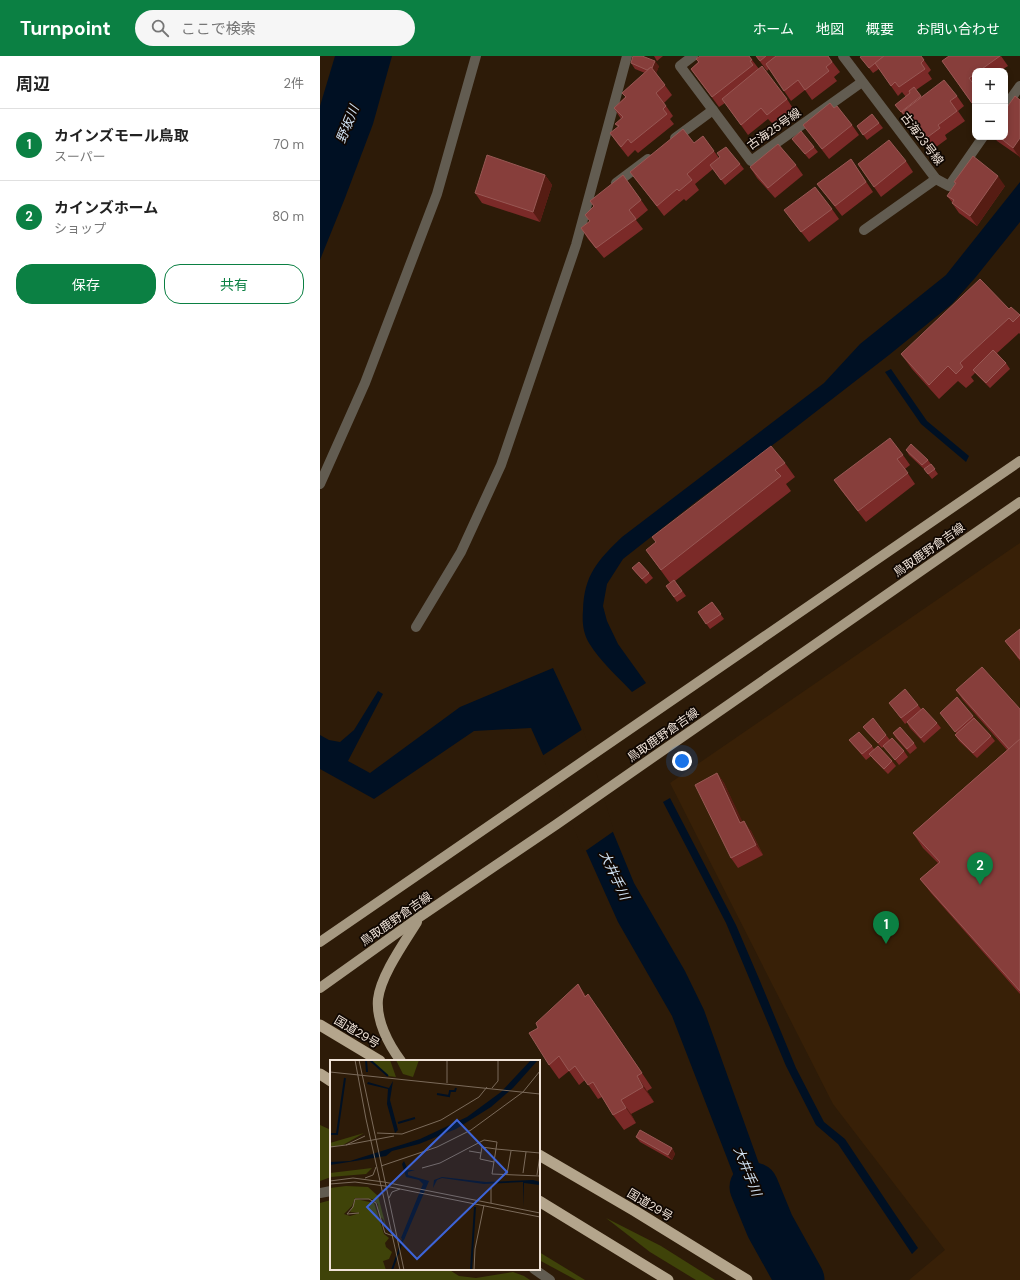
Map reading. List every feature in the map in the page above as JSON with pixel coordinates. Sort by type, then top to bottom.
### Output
[{"type":"highway","name":"国道29号","points":[[320,1025],[378,1060]]},
{"type":"highway","points":[[320,1074],[330,1080]]},
{"type":"highway","name":"国道29号","points":[[540,1156],[635,1211],[747,1280]]},
{"type":"highway","points":[[540,1202],[668,1280]]},
{"type":"main road","name":"鳥取鹿野倉吉線","points":[[320,942],[1020,461]]},
{"type":"main road","name":"鳥取鹿野倉吉線","points":[[320,988],[418,918],[557,824],[1020,502]]},
{"type":"main road","points":[[400,1060],[384,1032],[379,1012],[378,998],[384,978],[418,918]]},
{"type":"street","points":[[320,484],[365,383],[437,194],[476,56]]},
{"type":"street","points":[[416,627],[461,552],[501,465],[576,245],[627,56]]},
{"type":"street","name":"古海25号線","points":[[693,56],[680,66],[752,161],[862,82]]},
{"type":"street","name":"古海23号線","points":[[843,56],[936,179],[949,186],[982,140]]},
{"type":"street","points":[[1007,104],[1020,86]]},
{"type":"street","points":[[616,182],[713,110]]},
{"type":"street","points":[[864,230],[936,179]]},
{"type":"street","points":[[320,1193],[330,1191]]},
{"type":"street","points":[[535,1270],[550,1280]]},
{"type":"shaded area","points":[[1020,543],[1020,1280],[909,1280],[945,1250],[833,1104],[670,783]]},
{"type":"green space","points":[[320,1125],[330,1130],[330,1177],[320,1181]]},
{"type":"green space","points":[[330,1200],[330,1270],[450,1270],[459,1276],[476,1278],[513,1272],[530,1280],[320,1280],[320,1203]]},
{"type":"green space","points":[[606,1218],[661,1246],[715,1280],[696,1280],[650,1252]]},
{"type":"green space","points":[[540,1253],[585,1280],[576,1280],[540,1261]]},
{"type":"water","name":"野坂川","points":[[335,56],[392,56],[373,124],[320,260],[320,106]]},
{"type":"water","points":[[1020,182],[1020,222],[952,304],[782,438],[698,500],[623,559],[607,584],[603,606],[607,621],[618,644],[646,683],[632,692],[598,656],[589,643],[584,631],[583,614],[586,587],[589,578],[599,561],[622,537],[824,383],[860,344],[946,275]]},
{"type":"water","points":[[891,369],[927,421],[969,456],[966,462],[921,424],[885,372]]},
{"type":"water","points":[[553,668],[581,728],[613,832],[634,883],[685,971],[704,1010],[762,1172],[798,1249],[765,1247],[739,1189],[672,1016],[618,922],[531,728],[474,731],[374,799],[320,769],[320,735],[329,740],[340,742],[354,730],[378,691],[383,694],[348,761],[370,773],[460,707]]},
{"type":"water","points":[[670,798],[736,925],[796,1068],[824,1122],[845,1139],[918,1248],[912,1254],[838,1144],[816,1125],[786,1066],[726,923],[663,802]]},
{"type":"pier","points":[[583,729],[614,831],[584,852],[542,756]]},
{"type":"building","points":[[633,56],[642,56],[655,61],[652,68],[651,67],[647,70],[631,63]]},
{"type":"building","points":[[700,56],[749,56],[753,65],[712,97],[691,69],[699,62],[696,59]]},
{"type":"building","points":[[756,56],[766,56],[760,61]]},
{"type":"building","points":[[776,56],[828,56],[832,62],[826,67],[829,71],[805,90],[798,80],[784,91],[766,64]]},
{"type":"building","points":[[884,56],[869,68],[860,57]]},
{"type":"building","points":[[884,56],[921,56],[924,60],[921,63],[925,69],[899,87],[895,82],[891,86],[875,63]]},
{"type":"building","points":[[949,56],[1000,56],[983,68],[972,68],[972,76],[969,78],[972,82],[972,103],[942,61]]},
{"type":"building","points":[[762,66],[787,99],[767,115],[761,108],[741,125],[722,99]]},
{"type":"building","points":[[651,67],[665,85],[656,93],[666,106],[663,109],[667,114],[631,143],[628,139],[621,147],[610,133],[619,126],[615,124],[623,117],[614,108],[626,97],[622,93]]},
{"type":"building","points":[[944,80],[957,96],[950,101],[957,111],[938,125],[940,128],[925,139],[902,112]]},
{"type":"building","points":[[914,87],[921,96],[901,112],[895,105],[910,93],[909,91]]},
{"type":"building","points":[[1015,96],[1020,100],[1020,138],[1013,148],[1003,140],[1008,140],[1008,106]]},
{"type":"building","points":[[830,103],[834,108],[837,106],[852,125],[822,149],[803,125]]},
{"type":"building","points":[[872,114],[879,123],[863,135],[857,126]]},
{"type":"building","points":[[683,129],[694,143],[703,136],[714,151],[687,174],[692,180],[679,191],[677,189],[657,206],[630,172]]},
{"type":"building","points":[[801,131],[814,147],[805,154],[792,139]]},
{"type":"building","points":[[889,140],[906,161],[874,187],[858,164]]},
{"type":"building","points":[[778,144],[796,165],[768,188],[750,167]]},
{"type":"building","points":[[726,147],[740,164],[721,180],[710,165],[720,157],[717,153]]},
{"type":"building","points":[[487,155],[545,175],[533,212],[475,193]]},
{"type":"building","points":[[973,156],[998,176],[970,216],[952,203],[954,200],[947,196],[956,183],[954,182]]},
{"type":"building","points":[[851,159],[866,182],[835,206],[817,184]]},
{"type":"building","points":[[623,175],[641,200],[629,210],[636,219],[596,248],[581,228],[590,221],[585,215],[594,206],[590,201]]},
{"type":"building","points":[[815,187],[832,209],[801,232],[784,210]]},
{"type":"building","points":[[980,279],[1009,309],[1011,307],[1020,315],[1013,322],[1009,318],[960,363],[963,367],[956,374],[948,366],[929,385],[901,354]]},
{"type":"building","points":[[993,350],[1006,363],[986,383],[973,370]]},
{"type":"building","points":[[890,438],[903,455],[897,459],[908,473],[858,511],[834,480]]},
{"type":"building","points":[[911,444],[928,460],[922,465],[906,450]]},
{"type":"building","points":[[771,446],[785,463],[775,470],[781,476],[661,570],[646,550],[656,542],[652,537]]},
{"type":"building","points":[[931,464],[935,469],[928,474],[924,469]]},
{"type":"building","points":[[639,562],[649,573],[642,579],[632,568]]},
{"type":"building","points":[[674,580],[682,591],[674,597],[666,586]]},
{"type":"building","points":[[712,602],[721,614],[706,624],[698,612]]},
{"type":"building","points":[[1020,629],[1020,659],[1005,641]]},
{"type":"building","points":[[982,667],[1020,709],[1020,739],[1009,749],[956,690]]},
{"type":"building","points":[[905,689],[918,705],[901,718],[889,703]]},
{"type":"building","points":[[957,697],[973,716],[955,732],[940,713]]},
{"type":"building","points":[[923,708],[937,723],[921,738],[907,722]]},
{"type":"building","points":[[873,718],[886,735],[878,743],[863,727]]},
{"type":"building","points":[[974,718],[991,736],[973,753],[955,735]]},
{"type":"building","points":[[900,727],[914,743],[907,749],[893,733]]},
{"type":"building","points":[[859,732],[872,746],[862,754],[849,740]]},
{"type":"building","points":[[892,738],[904,751],[895,760],[883,746]]},
{"type":"building","points":[[1020,739],[1020,991],[920,879],[940,862],[913,833]]},
{"type":"building","points":[[878,746],[892,761],[884,769],[869,754]]},
{"type":"building","points":[[717,773],[740,823],[744,821],[756,845],[731,858],[695,785]]},
{"type":"building","points":[[578,984],[585,997],[588,994],[642,1073],[637,1076],[643,1087],[621,1100],[626,1108],[613,1115],[593,1082],[588,1085],[575,1066],[569,1071],[559,1056],[549,1065],[529,1033],[538,1028],[536,1023]]},
{"type":"building","points":[[640,1130],[672,1148],[668,1155],[636,1137]]},
{"type":"waterway","name":"大井手川","points":[[754,1187],[770,1226],[800,1280]]},
{"type":"place","name":"カインズホーム","points":[[980,885]]},
{"type":"place","name":"カインズモール鳥取","points":[[886,944]]}]
